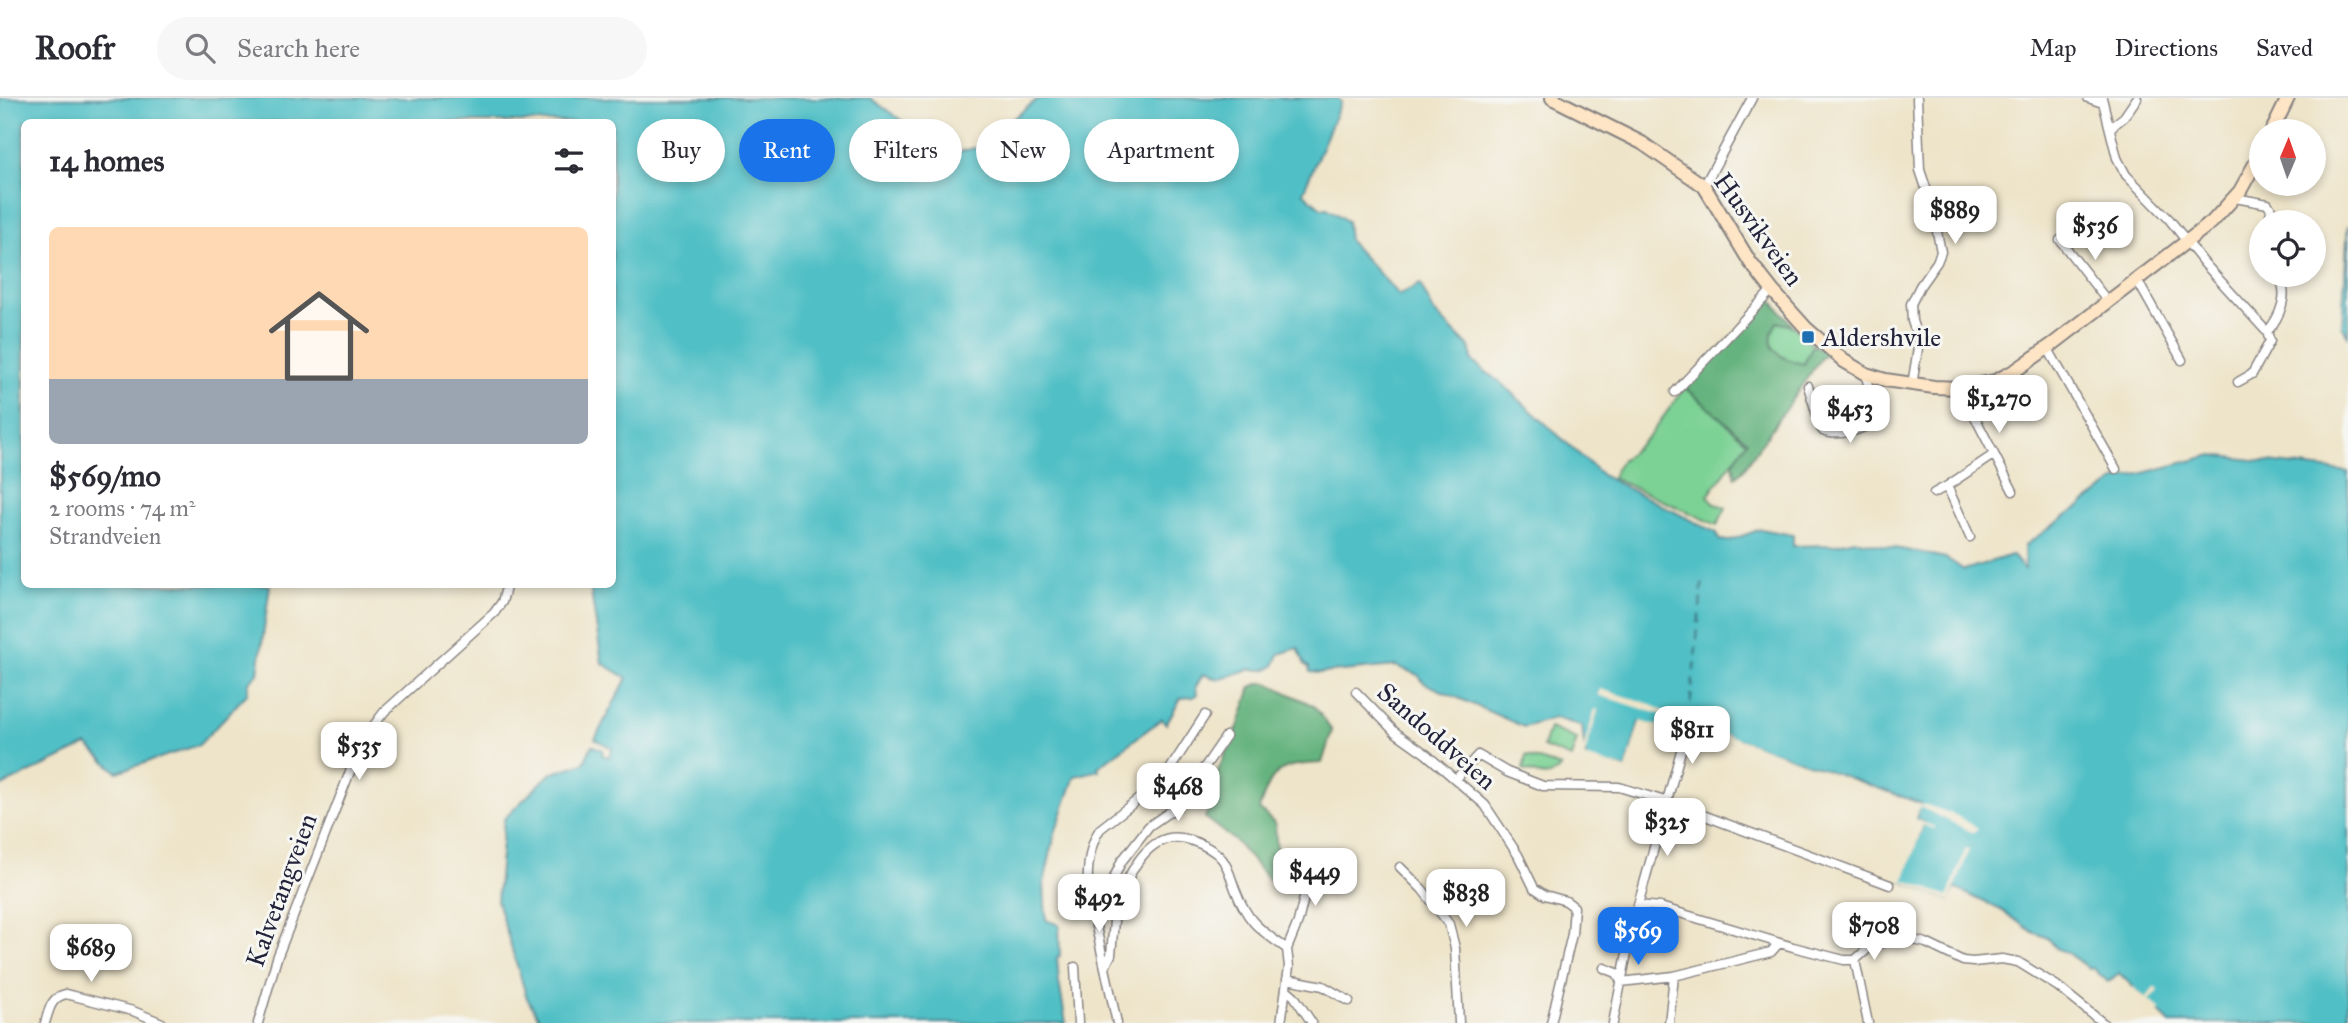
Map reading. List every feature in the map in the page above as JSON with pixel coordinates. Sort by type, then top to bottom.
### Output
[{"type":"main road","name":"Husvikveien","points":[[1552,98],[1642,143],[1704,186],[1750,262],[1772,290],[1831,351],[1866,374],[1912,385],[1960,388],[1994,381],[2016,370],[2211,222],[2235,198],[2249,177]]},
{"type":"main road","points":[[2278,119],[2288,98]]},
{"type":"street","points":[[1704,186],[1752,98]]},
{"type":"street","points":[[1912,385],[1919,342],[1912,321],[1911,304],[1941,252],[1932,206],[1920,170],[1917,98]]},
{"type":"street","points":[[2088,98],[2103,101],[2117,158],[2126,175],[2188,240],[2204,263],[2267,332],[2270,341],[2252,374],[2238,382]]},
{"type":"street","points":[[2110,128],[2124,117],[2137,98]]},
{"type":"street","points":[[2235,198],[2268,204],[2272,210]]},
{"type":"street","points":[[2060,240],[2108,302]]},
{"type":"street","points":[[2137,280],[2182,360]]},
{"type":"street","points":[[2267,332],[2274,324],[2284,287]]},
{"type":"street","points":[[1675,392],[1772,290]]},
{"type":"street","points":[[2047,348],[2116,469]]},
{"type":"street","points":[[1808,386],[1821,428],[1824,432],[1836,434],[1866,426],[1874,420],[1866,374]]},
{"type":"street","points":[[1960,388],[2013,491]]},
{"type":"street","points":[[1934,493],[1993,455]]},
{"type":"street","points":[[1947,486],[1970,537]]},
{"type":"street","name":"Kalvetangveien","points":[[258,1023],[281,946],[362,741],[384,712],[494,614],[506,588]]},
{"type":"street","name":"Sandoddveien","points":[[1356,692],[1395,732],[1485,805],[1518,855],[1534,888],[1574,907],[1572,934],[1551,1023]]},
{"type":"street","points":[[1117,1023],[1088,890],[1087,876],[1094,841],[1100,829],[1163,780],[1205,715]]},
{"type":"street","points":[[1613,1023],[1638,905],[1689,722]]},
{"type":"street","points":[[1115,909],[1111,902],[1110,887],[1121,862],[1149,826],[1178,806],[1226,736]]},
{"type":"street","points":[[1456,779],[1478,755],[1507,772],[1543,786],[1619,788],[1668,802],[1890,885]]},
{"type":"street","points":[[1106,965],[1111,956],[1115,909],[1133,870],[1150,847],[1161,840],[1182,837],[1211,848],[1222,859],[1245,912],[1258,929],[1287,949]]},
{"type":"street","points":[[1280,1023],[1289,959],[1287,949],[1294,933],[1314,857]]},
{"type":"street","points":[[1400,867],[1430,899],[1449,925],[1455,947],[1459,1023]]},
{"type":"street","points":[[1638,905],[1660,907],[1844,960],[1854,960],[1871,946],[1902,937],[1926,943],[1963,961],[2002,959],[2018,962],[2057,986],[2103,1023]]},
{"type":"street","points":[[1621,982],[1674,976],[1772,953],[1779,943]]},
{"type":"street","points":[[1854,960],[1868,1023]]},
{"type":"street","points":[[1075,967],[1078,1023]]},
{"type":"street","points":[[1604,968],[1617,973],[1621,982]]},
{"type":"street","points":[[1669,1023],[1674,976]]},
{"type":"street","points":[[1287,979],[1329,988],[1349,1001]]},
{"type":"street","points":[[1286,989],[1294,996],[1312,1023]]},
{"type":"street","points":[[45,1023],[53,1001],[65,994],[133,1011],[162,1023]]},
{"type":"green space","points":[[1769,297],[1793,326],[1777,322],[1771,339],[1776,351],[1787,359],[1804,364],[1813,345],[1828,353],[1821,358],[1743,470],[1735,477],[1733,464],[1747,441],[1685,387]]},
{"type":"green space","points":[[1777,322],[1793,326],[1813,345],[1804,364],[1787,359],[1772,345],[1771,339]]},
{"type":"green space","points":[[1685,387],[1747,442],[1708,496],[1714,503],[1726,508],[1717,525],[1612,478],[1618,464],[1650,435]]},
{"type":"green space","points":[[1268,683],[1314,706],[1332,731],[1322,763],[1296,765],[1280,771],[1269,785],[1259,809],[1275,824],[1279,881],[1269,880],[1235,841],[1205,818],[1219,768],[1238,727],[1251,687]]},
{"type":"green space","points":[[1549,728],[1577,739],[1571,758],[1543,747]]},
{"type":"green space","points":[[1526,756],[1561,767],[1552,774],[1534,774],[1523,770]]},
{"type":"water","points":[[0,98],[870,98],[900,119],[849,119],[849,182],[962,182],[962,151],[974,148],[976,182],[1070,182],[1070,119],[1013,119],[1039,98],[1338,98],[1341,102],[1303,192],[1321,208],[1327,208],[1347,221],[1349,241],[1399,295],[1420,284],[1434,312],[1471,349],[1472,361],[1503,385],[1603,476],[1717,533],[1719,540],[1728,541],[1761,529],[1793,535],[1793,546],[1833,545],[1855,540],[1946,558],[1964,570],[2012,555],[2025,570],[2024,546],[2117,480],[2213,455],[2348,472],[2348,1023],[2170,1023],[2119,973],[2108,982],[2093,968],[2089,969],[2066,952],[2057,949],[2048,938],[2033,932],[2001,910],[1955,888],[1949,900],[1900,881],[1924,823],[1916,819],[1920,803],[1669,715],[1664,729],[1639,722],[1626,769],[1586,760],[1582,726],[1555,718],[1524,727],[1424,683],[1418,675],[1396,666],[1310,672],[1298,648],[1279,654],[1274,666],[1265,670],[1251,669],[1226,678],[1203,674],[1196,687],[1197,695],[1181,698],[1166,724],[1162,719],[1098,767],[1099,770],[1075,776],[1055,833],[1044,883],[1046,920],[1059,925],[1060,956],[1057,957],[1066,1023],[542,1023],[527,998],[497,901],[504,819],[550,774],[584,763],[592,745],[603,750],[602,755],[609,757],[612,748],[595,739],[627,678],[602,663],[590,588],[616,588],[616,119],[21,119],[21,588],[270,588],[258,673],[249,682],[247,694],[199,745],[117,772],[87,745],[0,787]]},
{"type":"water","points":[[2348,225],[2348,336],[2342,326]]},
{"type":"pier","points":[[1600,689],[1647,703],[1665,712],[1920,805],[1953,814],[1978,828],[1974,833],[1920,807],[1914,819],[1935,827],[1934,829],[1923,825],[1904,880],[1948,896],[1966,848],[1969,850],[1950,901],[1897,880],[1920,824],[1913,820],[1916,805],[1671,719],[1665,732],[1641,726],[1628,772],[1583,761],[1582,754],[1595,709],[1598,710],[1584,757],[1626,769],[1640,721],[1663,727],[1666,716],[1598,695]]},
{"type":"pier","points":[[2134,987],[2146,998],[2155,987],[2159,991],[2149,1000],[2160,1010],[2157,1014],[2131,990]]},
{"type":"ferry route","points":[[1689,719],[1703,577]]},
{"type":"place","name":"Aldershvile","points":[[1808,337]]}]
